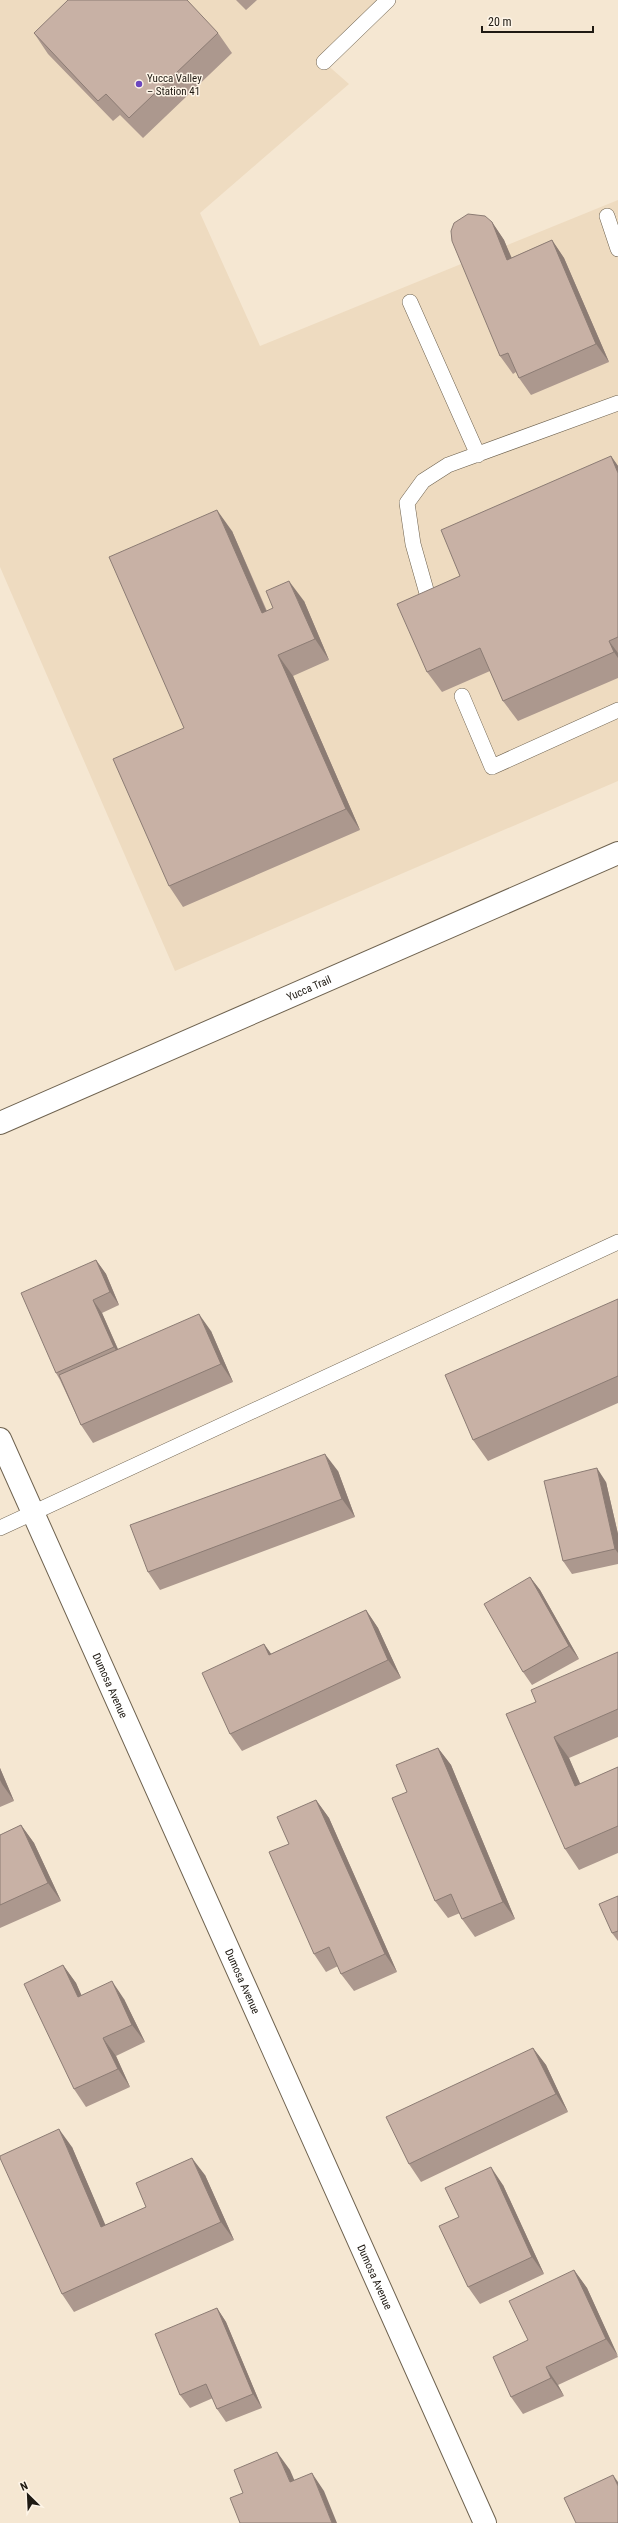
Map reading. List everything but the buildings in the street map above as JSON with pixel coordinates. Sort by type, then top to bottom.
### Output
[{"type":"street","name":"Yucca Trail","points":[[0,1123],[618,853]]},
{"type":"street","name":"Dumosa Avenue","points":[[0,1439],[485,2523]]},
{"type":"lane","points":[[324,62],[388,0]]},
{"type":"lane","points":[[607,216],[618,249]]},
{"type":"lane","points":[[410,302],[478,455]]},
{"type":"lane","points":[[430,604],[413,544],[407,503],[423,481],[448,466],[618,403]]},
{"type":"lane","points":[[462,696],[492,767],[618,710]]},
{"type":"lane","points":[[0,1528],[618,1242]]},
{"type":"shaded area","points":[[0,0],[383,0],[324,62],[349,84],[200,213],[260,346],[618,200],[618,781],[175,971],[0,567]]},
{"type":"place","name":"Yucca Valley – Station 41","points":[[139,84]]}]
